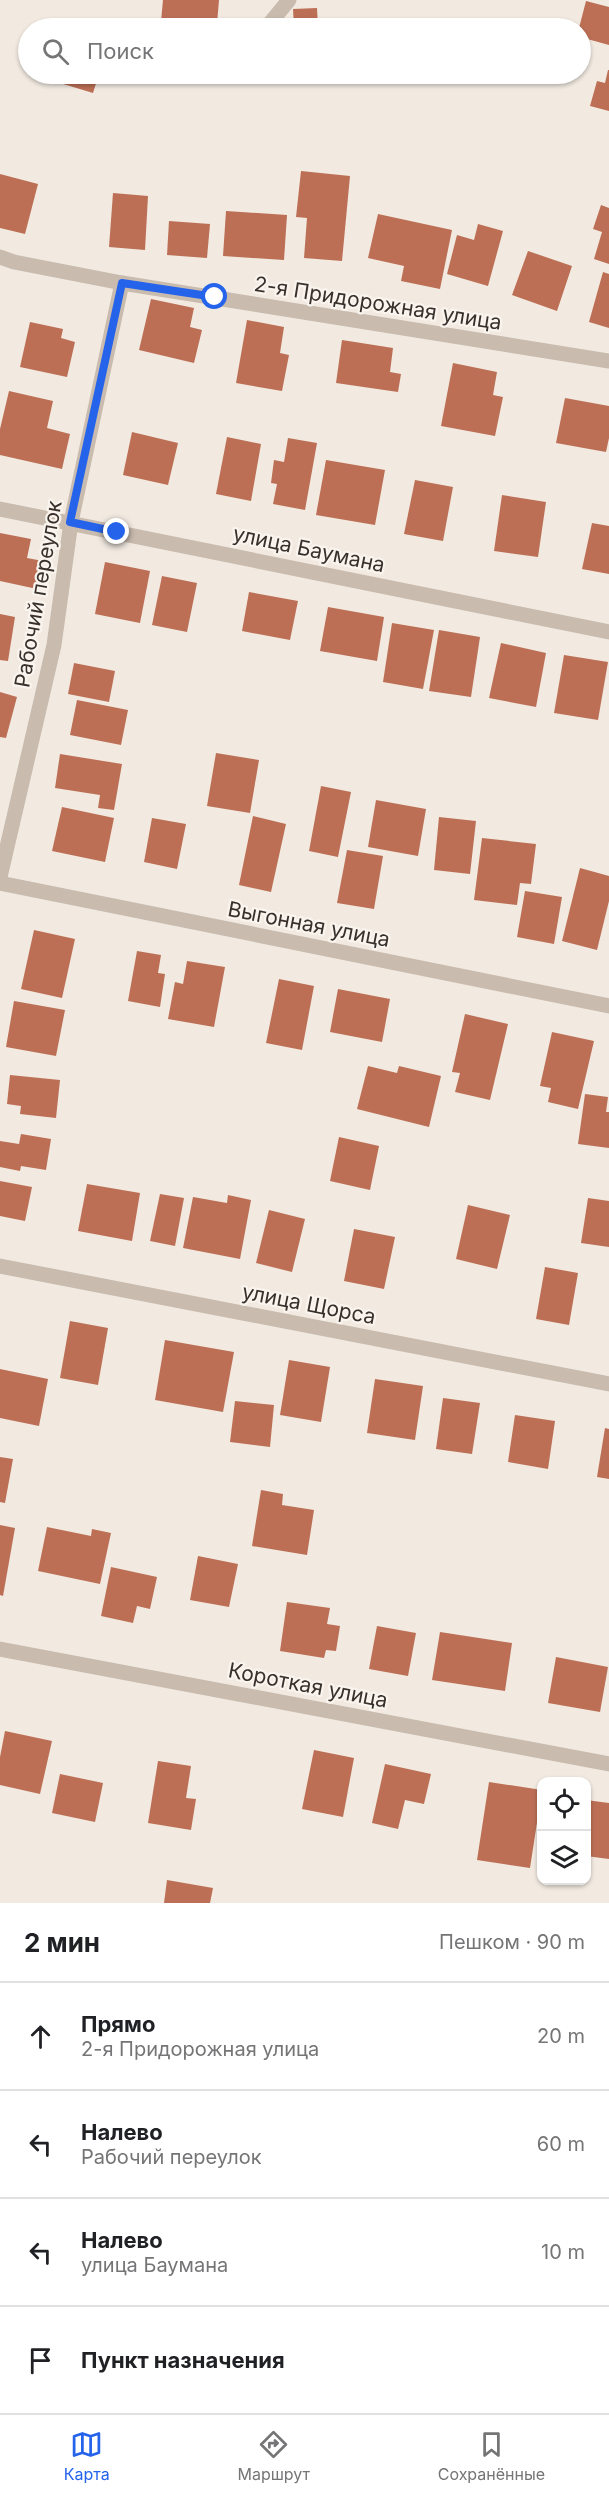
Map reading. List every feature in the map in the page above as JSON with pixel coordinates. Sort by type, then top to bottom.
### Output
[{"type":"street","points":[[274,18],[289,0]]},
{"type":"street","name":"2-я Придорожная улица","points":[[0,257],[14,262],[122,283],[609,361]]},
{"type":"street","name":"Рабочий переулок","points":[[0,877],[54,645],[70,522],[122,283]]},
{"type":"street","name":"улица Баумана","points":[[0,509],[609,632]]},
{"type":"street","name":"Выгонная улица","points":[[0,882],[609,1006]]},
{"type":"street","name":"улица Щорса","points":[[0,1266],[609,1384]]},
{"type":"street","name":"Короткая улица","points":[[0,1649],[609,1764]]},
{"type":"building","points":[[163,0],[219,0],[218,18],[161,18]]},
{"type":"building","points":[[586,1],[609,7],[609,45],[591,40],[591,18],[582,18]]},
{"type":"building","points":[[317,8],[318,18],[293,18],[293,9]]},
{"type":"building","points":[[608,70],[609,111],[590,106],[597,81],[605,83]]},
{"type":"building","points":[[63,84],[96,84],[93,93]]},
{"type":"building","points":[[301,171],[350,176],[342,261],[304,258],[307,218],[296,217]]},
{"type":"building","points":[[0,174],[38,184],[25,234],[0,228]]},
{"type":"building","points":[[113,193],[148,196],[145,250],[109,247]]},
{"type":"building","points":[[601,205],[609,208],[609,264],[594,259],[602,232],[593,229]]},
{"type":"building","points":[[226,211],[287,215],[284,260],[223,256]]},
{"type":"building","points":[[378,214],[452,230],[440,289],[401,281],[404,266],[368,258]]},
{"type":"building","points":[[169,221],[210,224],[207,258],[167,255]]},
{"type":"building","points":[[478,224],[503,231],[488,286],[447,274],[457,235],[474,240]]},
{"type":"building","points":[[528,251],[572,266],[557,311],[512,295]]},
{"type":"building","points":[[603,272],[609,274],[609,328],[589,322]]},
{"type":"building","points":[[151,299],[194,308],[190,327],[202,330],[194,363],[139,350]]},
{"type":"building","points":[[247,320],[284,327],[280,353],[289,355],[282,391],[236,383]]},
{"type":"building","points":[[30,322],[63,329],[61,338],[75,342],[67,377],[20,367]]},
{"type":"building","points":[[342,340],[393,348],[390,372],[401,374],[398,392],[336,383]]},
{"type":"building","points":[[453,363],[497,372],[493,395],[503,397],[495,436],[441,426]]},
{"type":"building","points":[[9,391],[53,401],[47,428],[70,434],[62,469],[0,455],[0,429]]},
{"type":"building","points":[[565,398],[609,406],[609,438],[606,452],[556,443]]},
{"type":"building","points":[[132,432],[178,443],[168,485],[123,475]]},
{"type":"building","points":[[227,437],[261,444],[251,501],[216,494]]},
{"type":"building","points":[[288,438],[317,443],[305,510],[273,504],[277,484],[271,483],[274,460],[284,462]]},
{"type":"building","points":[[326,460],[385,470],[375,525],[316,515]]},
{"type":"building","points":[[415,480],[453,487],[443,541],[404,534]]},
{"type":"building","points":[[502,495],[546,502],[538,557],[494,551]]},
{"type":"building","points":[[592,523],[609,526],[609,574],[582,569]]},
{"type":"building","points":[[0,533],[31,539],[27,558],[43,561],[37,589],[0,581]]},
{"type":"building","points":[[105,562],[150,571],[140,623],[95,614]]},
{"type":"building","points":[[162,576],[197,583],[187,632],[152,625]]},
{"type":"building","points":[[249,592],[298,601],[290,640],[242,631]]},
{"type":"building","points":[[328,607],[384,617],[377,661],[320,651]]},
{"type":"building","points":[[0,614],[15,617],[8,661],[0,660]]},
{"type":"building","points":[[392,623],[434,630],[423,689],[383,682]]},
{"type":"building","points":[[439,630],[480,637],[471,697],[429,691]]},
{"type":"building","points":[[501,643],[546,653],[536,707],[489,698]]},
{"type":"building","points":[[564,655],[608,662],[598,720],[554,713]]},
{"type":"building","points":[[74,663],[115,671],[109,702],[68,694]]},
{"type":"building","points":[[0,692],[17,697],[6,738],[0,737]]},
{"type":"building","points":[[77,700],[128,710],[121,745],[70,735]]},
{"type":"building","points":[[216,753],[259,760],[250,813],[207,806]]},
{"type":"building","points":[[60,754],[122,764],[114,810],[98,808],[100,795],[55,788]]},
{"type":"building","points":[[321,786],[351,792],[338,857],[309,851]]},
{"type":"building","points":[[376,800],[426,809],[418,856],[368,847]]},
{"type":"building","points":[[62,807],[114,818],[105,862],[52,851]]},
{"type":"building","points":[[253,816],[286,824],[271,892],[239,885]]},
{"type":"building","points":[[439,817],[476,821],[470,874],[434,870]]},
{"type":"building","points":[[152,818],[186,824],[177,869],[144,862]]},
{"type":"building","points":[[482,838],[536,844],[531,884],[520,883],[517,905],[474,900]]},
{"type":"building","points":[[347,850],[383,856],[374,909],[337,903]]},
{"type":"building","points":[[580,868],[609,876],[609,901],[597,950],[562,941]]},
{"type":"building","points":[[525,891],[562,897],[554,944],[517,937]]},
{"type":"building","points":[[34,930],[75,939],[62,998],[21,989]]},
{"type":"building","points":[[137,951],[161,955],[158,973],[165,974],[160,1007],[128,1001]]},
{"type":"building","points":[[187,961],[225,967],[214,1027],[168,1019],[175,982],[183,984]]},
{"type":"building","points":[[279,979],[314,986],[302,1050],[266,1043]]},
{"type":"building","points":[[338,989],[390,999],[382,1042],[330,1032]]},
{"type":"building","points":[[14,1001],[65,1010],[56,1056],[6,1047]]},
{"type":"building","points":[[465,1014],[508,1024],[490,1100],[455,1092],[460,1073],[452,1072]]},
{"type":"building","points":[[552,1032],[594,1041],[578,1109],[548,1102],[551,1088],[540,1086]]},
{"type":"building","points":[[368,1066],[397,1073],[399,1066],[441,1076],[429,1127],[357,1109]]},
{"type":"building","points":[[10,1075],[60,1080],[56,1118],[20,1114],[21,1106],[7,1104]]},
{"type":"building","points":[[585,1094],[608,1097],[606,1112],[609,1112],[609,1148],[578,1144]]},
{"type":"building","points":[[21,1134],[51,1139],[46,1170],[21,1166],[20,1171],[0,1167],[0,1141],[19,1144]]},
{"type":"building","points":[[339,1137],[379,1146],[370,1190],[330,1181]]},
{"type":"building","points":[[0,1181],[32,1187],[25,1221],[0,1216]]},
{"type":"building","points":[[87,1184],[140,1193],[132,1241],[78,1231]]},
{"type":"building","points":[[160,1194],[184,1198],[175,1246],[150,1241]]},
{"type":"building","points":[[228,1195],[251,1200],[240,1259],[183,1248],[193,1197],[227,1203]]},
{"type":"building","points":[[588,1198],[609,1201],[609,1247],[581,1243]]},
{"type":"building","points":[[468,1205],[510,1215],[497,1269],[456,1259]]},
{"type":"building","points":[[269,1210],[305,1219],[292,1272],[256,1263]]},
{"type":"building","points":[[354,1229],[395,1237],[384,1289],[344,1281]]},
{"type":"building","points":[[545,1267],[578,1273],[569,1325],[536,1319]]},
{"type":"building","points":[[70,1321],[108,1328],[98,1385],[60,1378]]},
{"type":"building","points":[[165,1340],[234,1352],[223,1412],[155,1400]]},
{"type":"building","points":[[289,1360],[330,1367],[321,1422],[280,1415]]},
{"type":"building","points":[[0,1369],[48,1379],[39,1426],[0,1418]]},
{"type":"building","points":[[375,1379],[423,1386],[415,1440],[367,1433]]},
{"type":"building","points":[[443,1398],[480,1403],[472,1454],[436,1449]]},
{"type":"building","points":[[235,1401],[274,1405],[270,1447],[230,1442]]},
{"type":"building","points":[[515,1415],[555,1421],[548,1469],[508,1462]]},
{"type":"building","points":[[605,1428],[609,1429],[609,1479],[597,1477]]},
{"type":"building","points":[[0,1457],[13,1459],[5,1503],[0,1502]]},
{"type":"building","points":[[261,1490],[283,1494],[282,1505],[314,1510],[307,1555],[252,1546]]},
{"type":"building","points":[[0,1525],[15,1528],[3,1596],[0,1595]]},
{"type":"building","points":[[47,1527],[91,1536],[92,1529],[111,1533],[100,1584],[38,1571]]},
{"type":"building","points":[[198,1556],[238,1564],[229,1607],[190,1600]]},
{"type":"building","points":[[111,1567],[157,1577],[150,1609],[137,1606],[133,1623],[101,1616]]},
{"type":"building","points":[[287,1602],[330,1608],[327,1624],[340,1626],[336,1651],[326,1650],[324,1658],[280,1651]]},
{"type":"building","points":[[377,1626],[416,1633],[408,1676],[369,1669]]},
{"type":"building","points":[[440,1632],[512,1643],[505,1691],[432,1680]]},
{"type":"building","points":[[556,1657],[608,1667],[600,1712],[548,1703]]},
{"type":"building","points":[[5,1731],[52,1741],[40,1794],[0,1785],[0,1757]]},
{"type":"building","points":[[314,1750],[354,1758],[343,1817],[302,1809]]},
{"type":"building","points":[[158,1761],[191,1766],[186,1798],[196,1799],[191,1830],[148,1823]]},
{"type":"building","points":[[385,1764],[431,1774],[424,1804],[405,1800],[398,1829],[372,1823]]},
{"type":"building","points":[[60,1774],[103,1783],[95,1822],[52,1813]]},
{"type":"building","points":[[489,1782],[537,1789],[537,1822],[530,1868],[477,1860]]},
{"type":"building","points":[[591,1801],[609,1803],[609,1859],[591,1857]]},
{"type":"building","points":[[167,1880],[213,1888],[210,1903],[164,1903]]},
{"type":"route","points":[[117,532],[70,522],[122,283],[215,297]]}]
